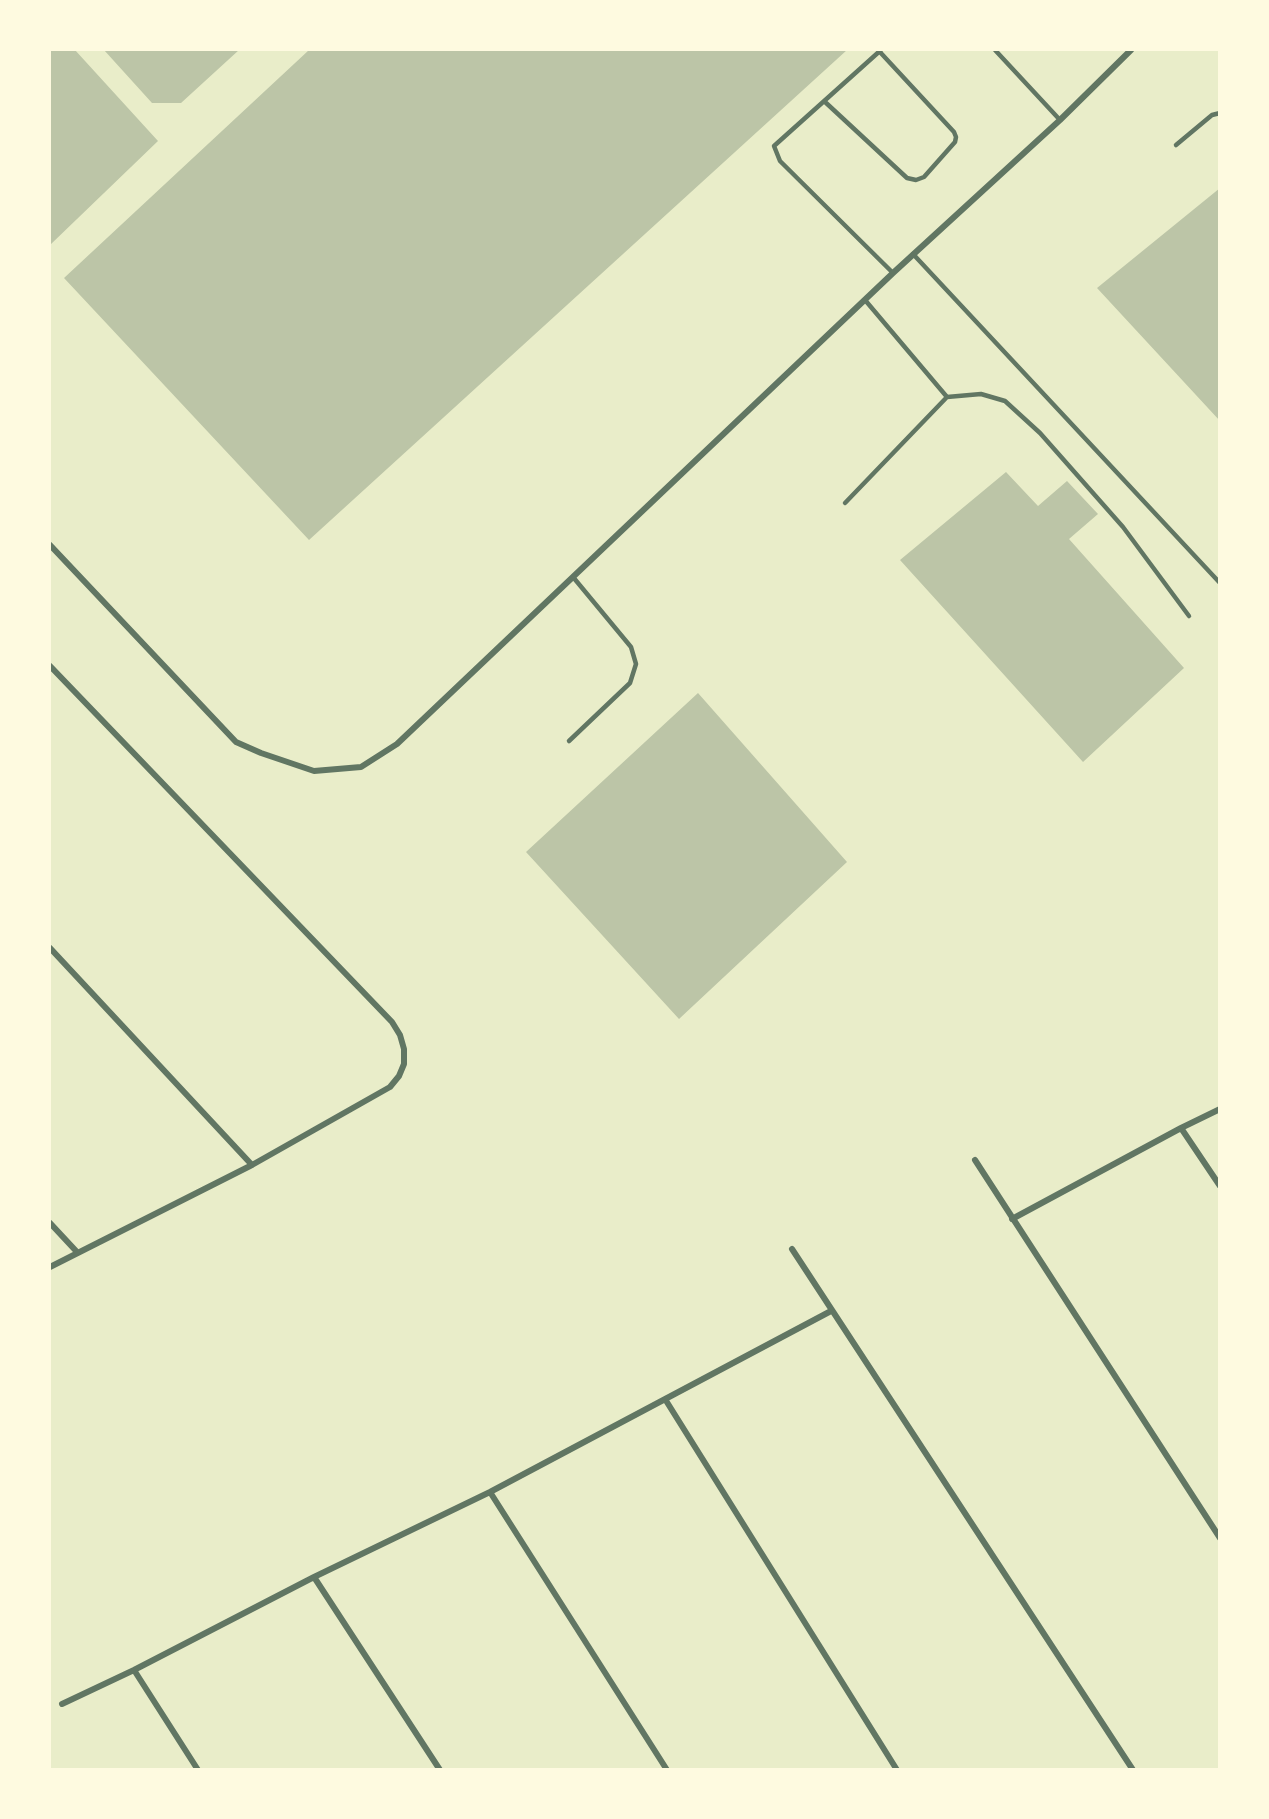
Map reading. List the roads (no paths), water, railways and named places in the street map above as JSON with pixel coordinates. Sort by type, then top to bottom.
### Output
[{"type":"street","points":[[50,545],[236,742],[314,771],[361,767],[397,744],[893,273],[1060,120],[1131,50]]},
{"type":"street","points":[[50,666],[392,1022],[400,1035],[404,1048],[404,1064],[399,1076],[390,1087],[252,1165],[50,1267]]},
{"type":"street","points":[[50,948],[252,1165]]},
{"type":"street","points":[[1012,1219],[1220,1109]]},
{"type":"street","points":[[1181,1128],[1220,1186]]},
{"type":"street","points":[[975,1160],[1220,1538]]},
{"type":"street","points":[[50,1223],[77,1252]]},
{"type":"street","points":[[792,1249],[1133,1770]]},
{"type":"street","points":[[62,1704],[134,1670],[314,1577],[490,1492],[831,1311]]},
{"type":"street","points":[[665,1399],[897,1770]]},
{"type":"street","points":[[490,1492],[667,1770]]},
{"type":"street","points":[[314,1577],[440,1770]]},
{"type":"street","points":[[134,1670],[198,1770]]},
{"type":"lane","points":[[824,102],[907,178],[916,180],[924,177],[955,142],[954,132],[880,50],[774,146],[780,161],[893,273]]},
{"type":"lane","points":[[995,50],[1060,120]]},
{"type":"lane","points":[[1176,145],[1212,115],[1220,113]]},
{"type":"lane","points":[[913,255],[1220,583]]},
{"type":"lane","points":[[865,300],[947,396]]},
{"type":"lane","points":[[845,502],[947,396],[981,394],[1005,401],[1040,433],[1123,528],[1189,616]]},
{"type":"lane","points":[[569,741],[630,683],[636,664],[631,647],[573,577]]}]
